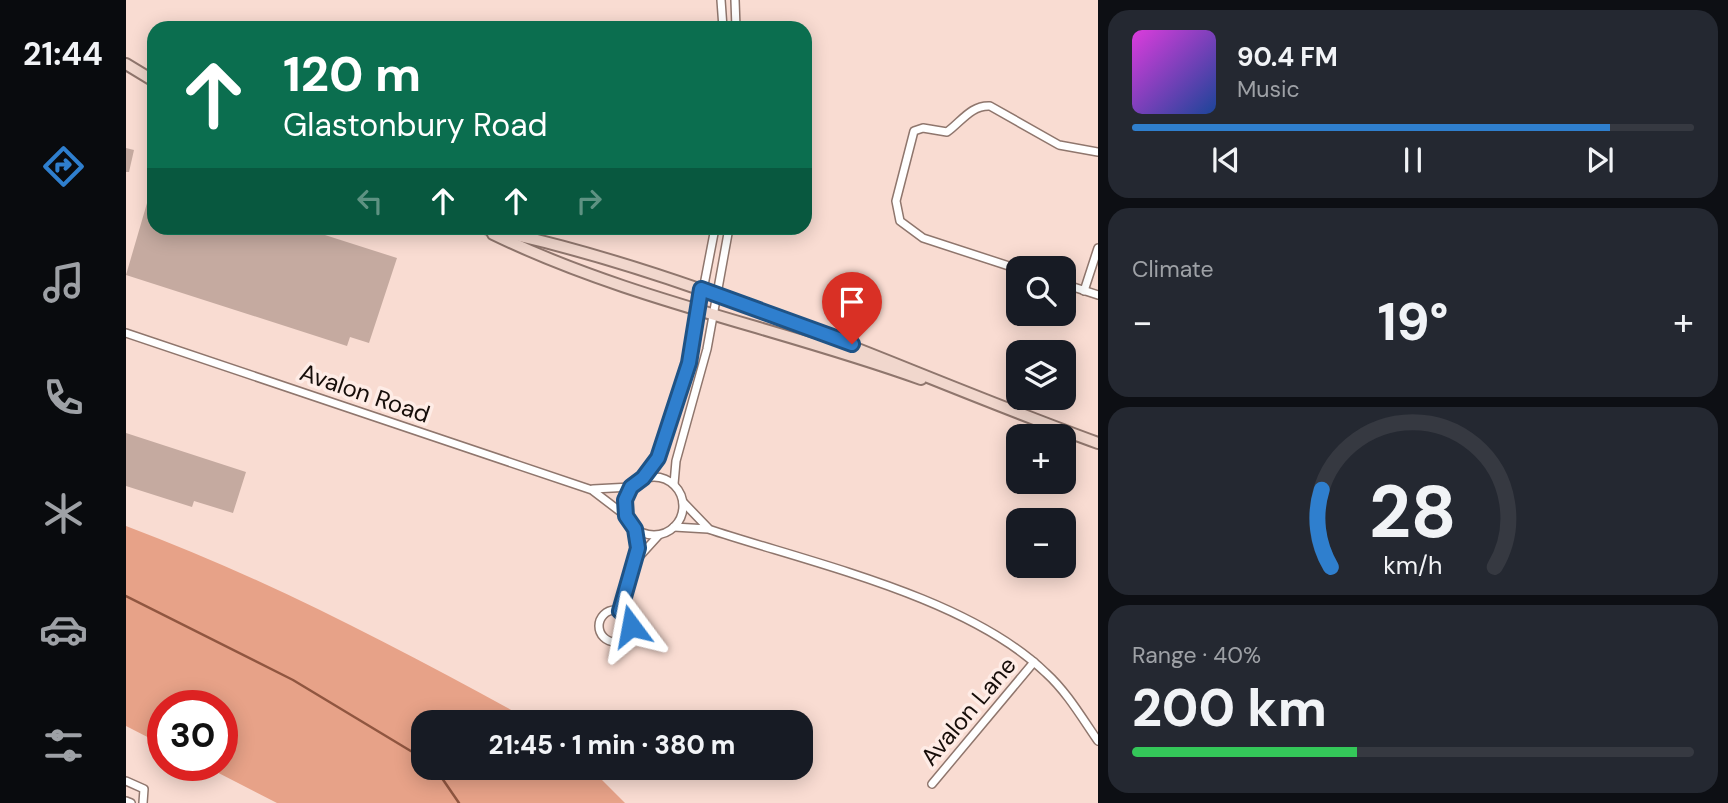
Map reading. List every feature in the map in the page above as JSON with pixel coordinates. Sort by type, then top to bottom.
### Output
[{"type":"main road","points":[[126,64],[147,77]]},
{"type":"main road","points":[[497,235],[561,264],[698,311],[900,372],[1033,424]]},
{"type":"main road","points":[[516,235],[573,247],[718,294],[828,334],[1098,445]]},
{"type":"main road","points":[[1076,439],[1098,445]]},
{"type":"street","points":[[721,0],[722,21]]},
{"type":"street","points":[[735,0],[736,21]]},
{"type":"street","points":[[1006,265],[923,238],[900,221],[896,201],[911,136],[919,128],[947,132],[972,110],[990,106],[1059,145],[1098,152]]},
{"type":"street","points":[[636,561],[635,529],[626,516],[625,500],[631,487],[643,478],[658,458],[663,445],[689,363],[713,235]]},
{"type":"street","points":[[709,529],[683,502],[674,484],[681,442],[714,316],[728,235]]},
{"type":"street","points":[[1084,291],[1098,248]]},
{"type":"street","points":[[1076,288],[1098,295]]},
{"type":"street","name":"Avalon Road","points":[[126,333],[592,489],[626,516]]},
{"type":"street","points":[[643,478],[659,477],[674,484]]},
{"type":"street","name":"Avalon Road","points":[[592,489],[631,487]]},
{"type":"street","points":[[620,611],[636,561],[643,549],[680,520],[683,502]]},
{"type":"street","points":[[674,527],[709,529],[936,604],[958,614],[1034,662],[1070,701],[1098,741]]},
{"type":"street","points":[[635,529],[659,535]]},
{"type":"street","points":[[609,611],[620,611],[630,621],[630,631],[620,641],[610,640],[602,634],[600,623],[609,611]]},
{"type":"street","name":"Avalon Lane","points":[[932,784],[1034,662]]},
{"type":"street","points":[[126,781],[144,789],[143,803]]},
{"type":"street","points":[[126,801],[131,803]]},
{"type":"shaded area","points":[[126,526],[283,592],[511,710],[411,710],[411,780],[602,780],[625,803],[277,803],[234,781],[238,781],[238,690],[147,690],[147,737],[126,726]]},
{"type":"building","points":[[126,148],[134,150],[129,172],[126,172]]},
{"type":"building","points":[[147,203],[147,235],[325,235],[397,258],[369,343],[350,337],[347,346],[126,275]]},
{"type":"building","points":[[126,433],[246,472],[233,513],[194,501],[192,507],[126,486]]},
{"type":"waterway","points":[[126,596],[293,680],[411,751]]},
{"type":"waterway","points":[[443,780],[459,803]]},
{"type":"route","points":[[631,626],[628,617],[620,611],[638,548],[635,529],[626,516],[625,500],[631,487],[643,478],[658,458],[689,363],[701,289],[852,344]]}]
